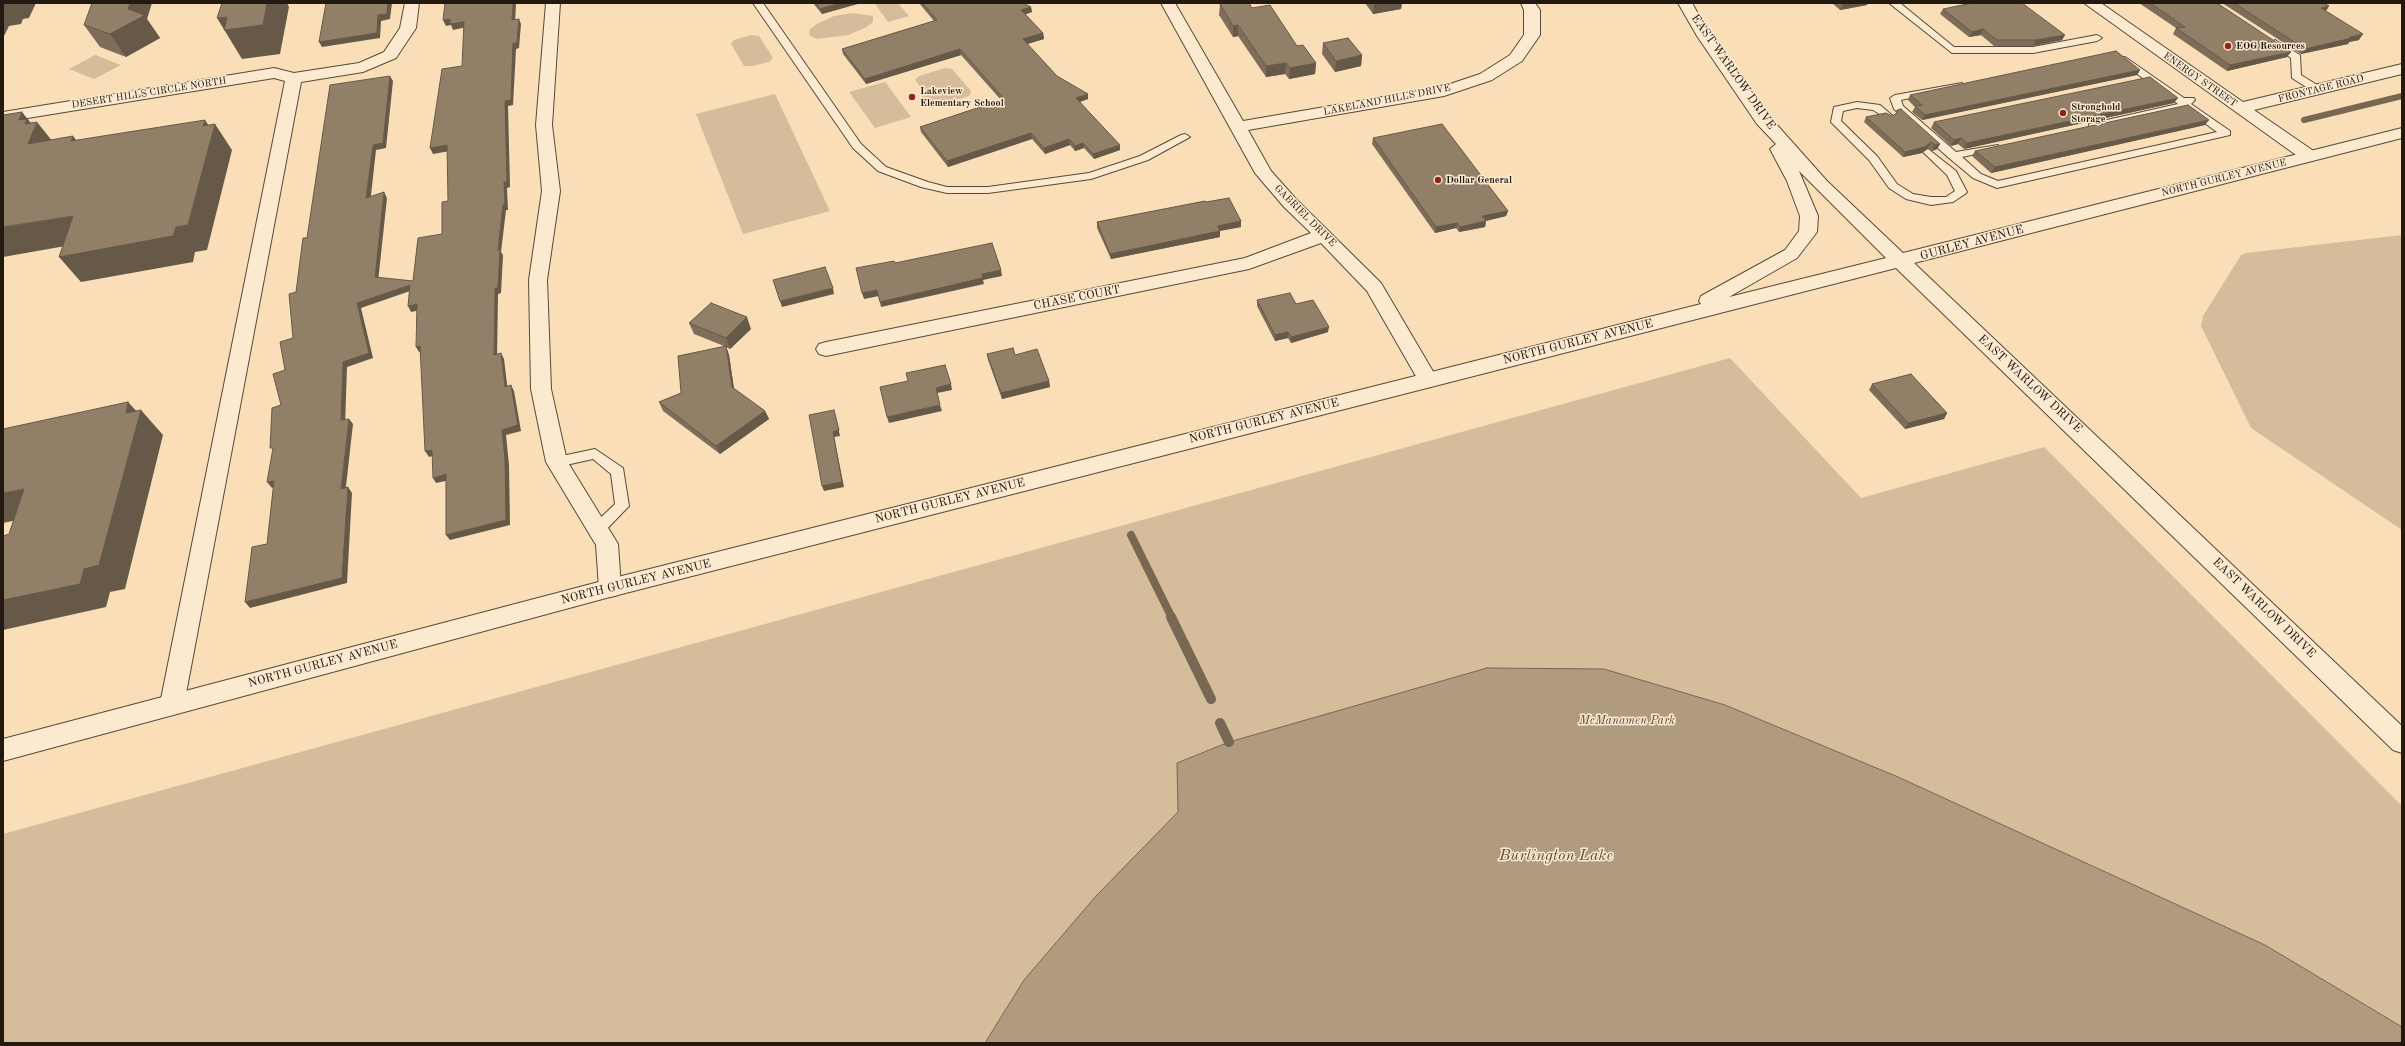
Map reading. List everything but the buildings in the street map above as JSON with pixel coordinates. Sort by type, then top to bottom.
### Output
[{"type":"street","points":[[172,704],[294,78],[363,67],[390,54],[408,28],[412,3]]},
{"type":"street","points":[[553,3],[544,125],[551,191],[538,280],[541,389],[557,462],[607,544],[610,588]]},
{"type":"street","name":"GABRIEL DRIVE","points":[[1168,3],[1264,173],[1290,203],[1324,235],[1374,287],[1428,380]]},
{"type":"street","name":"LAKELAND HILLS DRIVE","points":[[1239,127],[1444,91],[1486,77],[1516,58],[1532,35],[1532,10],[1528,3]]},
{"type":"street","name":"EAST WARLOW DRIVE","points":[[1685,3],[1702,33],[1763,120],[1821,185],[2402,742]]},
{"type":"street","name":"ENERGY STREET","points":[[2091,3],[2309,156]]},
{"type":"street","name":"FRONTAGE ROAD","points":[[2241,108],[2402,69]]},
{"type":"street","name":"DESERT HILLS CIRCLE NORTH","points":[[3,117],[274,73],[294,78]]},
{"type":"street","points":[[1681,316],[1791,254],[1808,232],[1809,216],[1796,181],[1763,120]]},
{"type":"street","name":"NORTH GURLEY AVENUE","points":[[2045,224],[2402,133]]},
{"type":"street","name":"GURLEY AVENUE","points":[[1900,262],[2045,224]]},
{"type":"street","name":"CHASE COURT","points":[[826,349],[1249,263],[1324,235]]},
{"type":"street","name":"NORTH GURLEY AVENUE","points":[[3,750],[610,588],[1681,316],[1900,262]]},
{"type":"lane","points":[[758,3],[857,146],[882,169],[925,185],[947,190],[988,190],[1091,176],[1144,158],[1185,137]]},
{"type":"lane","points":[[1894,3],[1952,50],[2033,50],[2097,38]]},
{"type":"lane","points":[[2264,36],[2296,57],[2296,76],[2318,90]]},
{"type":"lane","points":[[1971,82],[1895,98],[1898,107],[1953,156],[1977,176],[1997,185],[2226,133],[2187,102],[2115,52]]},
{"type":"lane","points":[[2134,81],[2149,77]]},
{"type":"lane","points":[[2078,129],[2187,102]]},
{"type":"lane","points":[[1889,117],[1876,107],[1857,104],[1838,109],[1836,122],[1873,158],[1893,186],[1910,197],[1931,201],[1948,200],[1961,192],[1952,173],[1928,152]]},
{"type":"lane","points":[[1920,126],[1935,123]]},
{"type":"lane","points":[[1953,156],[2008,144]]},
{"type":"lane","points":[[557,462],[595,454],[618,472],[622,506],[598,529]]},
{"type":"green space","points":[[898,3],[909,16],[888,22],[875,4]]},
{"type":"green space","points":[[853,13],[873,16],[873,22],[865,28],[848,35],[816,39],[809,35],[810,29],[817,24],[834,16]]},
{"type":"green space","points":[[751,35],[759,36],[773,58],[769,62],[753,66],[744,66],[731,44],[734,40]]},
{"type":"green space","points":[[95,55],[121,65],[94,79],[69,69]]},
{"type":"green space","points":[[945,68],[952,69],[971,91],[969,96],[932,108],[924,106],[920,101],[926,94],[915,80],[919,76]]},
{"type":"green space","points":[[885,82],[911,117],[875,128],[849,92]]},
{"type":"green space","points":[[775,94],[830,211],[743,234],[696,114]]},
{"type":"green space","points":[[2402,235],[2402,530],[2251,428],[2201,326],[2203,316],[2241,255],[2246,253]]},
{"type":"green space","name":"McManamen Park","points":[[1730,358],[1861,498],[2044,447],[2402,806],[2402,1043],[3,1043],[3,834]]},
{"type":"water","name":"Burlington Lake","points":[[1487,668],[1604,669],[1725,705],[1898,777],[2265,945],[2402,1027],[2402,1043],[985,1043],[1024,980],[1096,896],[1178,812],[1177,763],[1229,742]]},
{"type":"waterway","points":[[2304,120],[2402,96]]},
{"type":"waterway","points":[[1131,535],[1172,618]]},
{"type":"waterway","points":[[1171,617],[1211,699]]},
{"type":"waterway","points":[[1220,723],[1229,742]]},
{"type":"place","name":"EOG Resources","points":[[2228,46]]},
{"type":"place","name":"Lakeview Elementary School","points":[[912,97]]},
{"type":"place","name":"Stronghold Storage","points":[[2063,113]]},
{"type":"place","name":"Dollar General","points":[[1438,180]]}]
